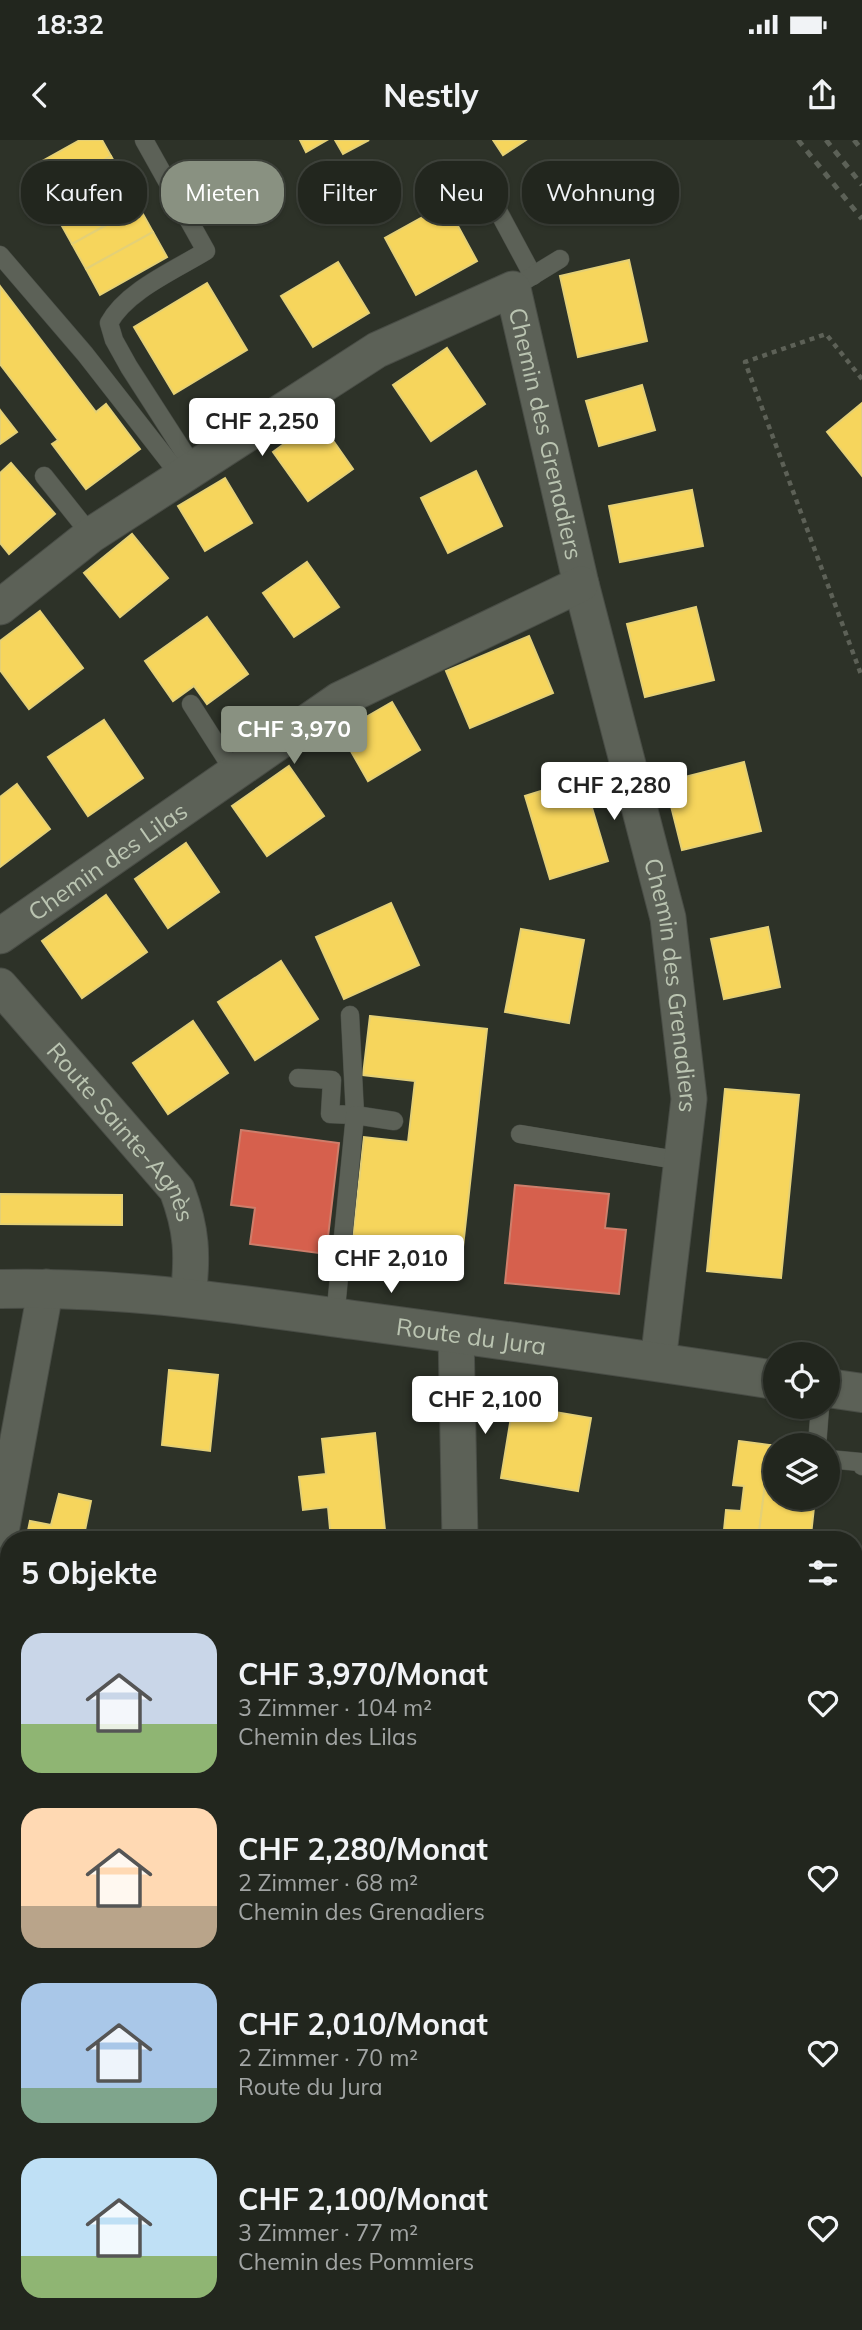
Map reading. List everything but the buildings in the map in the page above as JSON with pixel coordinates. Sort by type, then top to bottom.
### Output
[{"type":"street","points":[[3,599],[91,535],[377,350],[523,283]]},
{"type":"street","name":"Chemin des Grenadiers","points":[[523,283],[581,584],[668,918],[689,1099],[658,1362]]},
{"type":"street","name":"Chemin des Lilas","points":[[0,936],[339,700],[581,584]]},
{"type":"street","name":"Route Sainte-Agnès","points":[[0,986],[177,1190],[188,1219],[190,1233],[192,1261],[188,1298]]},
{"type":"street","points":[[1,1531],[46,1287]]},
{"type":"street","name":"Route du Jura","points":[[0,1289],[46,1287],[188,1298],[456,1333],[763,1378]]},
{"type":"street","points":[[456,1333],[460,1531]]},
{"type":"street","points":[[840,1390],[862,1393]]},
{"type":"lane","points":[[144,140],[206,251],[141,290],[116,309],[109,323],[114,340],[187,473]]},
{"type":"lane","points":[[499,224],[523,283],[560,259]]},
{"type":"lane","points":[[0,255],[187,473]]},
{"type":"lane","points":[[44,476],[91,535]]},
{"type":"lane","points":[[191,704],[235,773]]},
{"type":"lane","points":[[335,1318],[355,1115],[350,1015]]},
{"type":"lane","points":[[298,1078],[332,1080],[330,1114],[394,1121]]},
{"type":"lane","points":[[520,1135],[682,1161]]},
{"type":"lane","points":[[840,1460],[860,1462],[862,1466]]},
{"type":"path","points":[[862,379],[826,334],[745,362],[862,677]]},
{"type":"railway","points":[[798,140],[862,219]]},
{"type":"railway","points":[[826,140],[862,185]]},
{"type":"railway","points":[[854,140],[862,150]]}]
